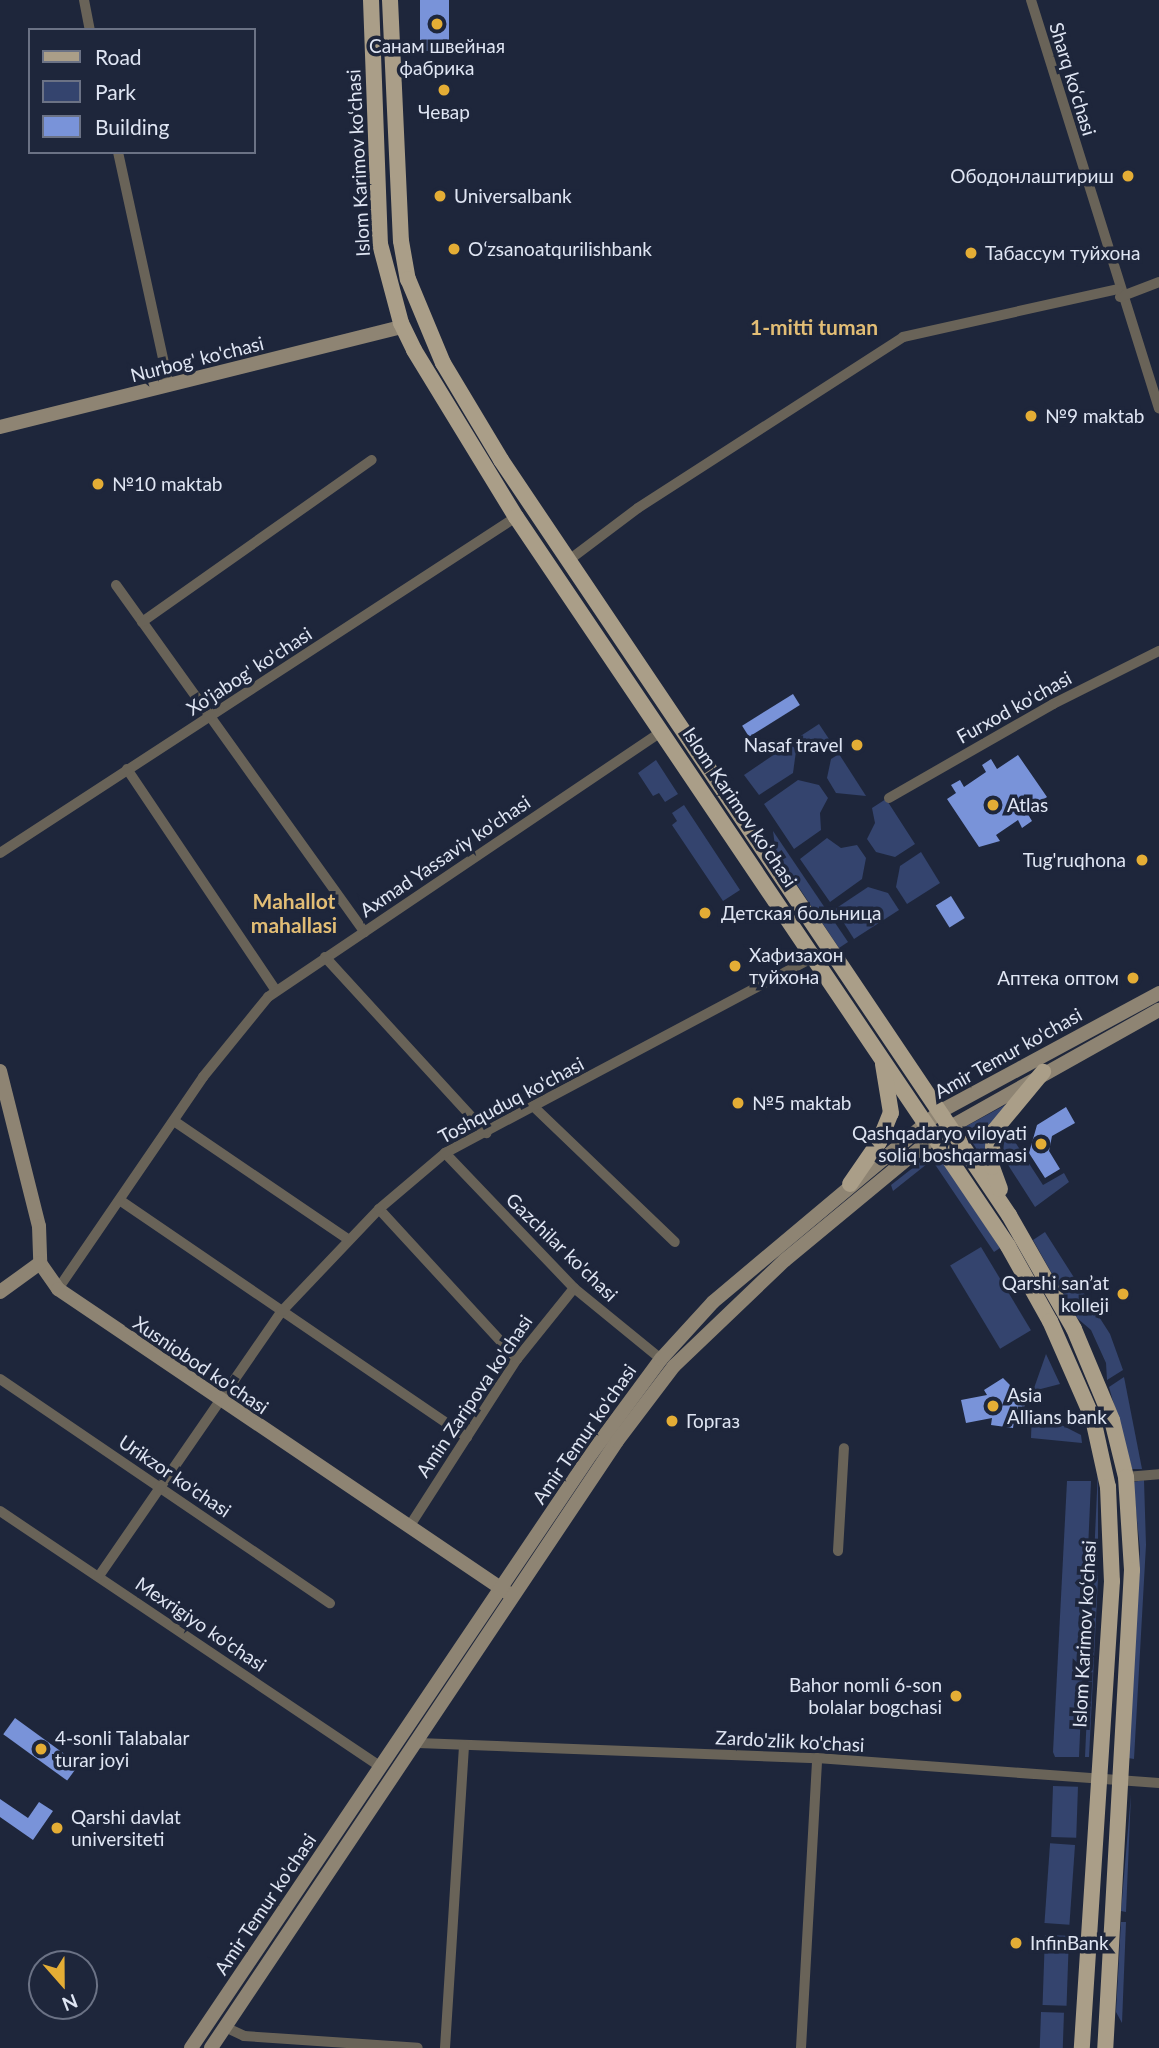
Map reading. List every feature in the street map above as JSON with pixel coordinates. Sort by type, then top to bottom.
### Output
[{"type":"main road","name":"Islom Karimov ko‘chasi","points":[[371,0],[380,244],[402,327],[485,470],[516,517],[932,1128],[1051,1321],[1093,1419],[1108,1487],[1112,1581],[1082,2048]]},
{"type":"main road","name":"Islom Karimov ko‘chasi","points":[[390,0],[408,279],[443,363],[501,460],[1009,1214],[1095,1376],[1126,1477],[1132,1570],[1105,2048]]},
{"type":"main road","name":"Nurbog' ko'chasi","points":[[0,427],[402,327]]},
{"type":"main road","points":[[485,470],[497,470],[501,460]]},
{"type":"main road","name":"Amir Temur ko'chasi","points":[[191,2048],[381,1767],[674,1366],[785,1260],[932,1128],[941,1111],[1159,993]]},
{"type":"main road","name":"Amir Temur ko'chasi","points":[[211,2048],[418,1743],[508,1594],[661,1359],[713,1302],[850,1184],[932,1128],[951,1125],[1159,1010]]},
{"type":"main road","points":[[850,1184],[879,1142],[891,1113],[880,1052]]},
{"type":"main road","points":[[0,1071],[4,1106],[40,1226],[40,1263],[0,1292]]},
{"type":"main road","points":[[1009,1214],[990,1143],[1003,1116],[1043,1072]]},
{"type":"main road","name":"Xusniobod ko'chasi","points":[[40,1263],[58,1289],[219,1402],[508,1594]]},
{"type":"street","points":[[84,0],[90,28]]},
{"type":"street","name":"Sharq ko‘chasi","points":[[1031,0],[1119,293],[1159,408]]},
{"type":"street","points":[[118,154],[169,386]]},
{"type":"street","points":[[569,560],[638,508],[903,337],[1119,293],[1159,282]]},
{"type":"street","points":[[142,622],[372,460]]},
{"type":"street","name":"Xo'jabog' ko'chasi","points":[[0,853],[516,517]]},
{"type":"street","points":[[116,585],[364,933]]},
{"type":"street","name":"Furxod ko'chasi","points":[[889,798],[1052,704],[1159,651]]},
{"type":"street","name":"Axmad Yassaviy ko'chasi","points":[[58,1289],[121,1201],[203,1077],[276,991],[663,731]]},
{"type":"street","points":[[127,769],[276,991]]},
{"type":"street","name":"Toshquduq ko'chasi","points":[[99,1576],[282,1311],[346,1238],[379,1209],[445,1153],[816,955]]},
{"type":"street","points":[[325,957],[486,1133]]},
{"type":"street","points":[[534,1107],[675,1242]]},
{"type":"street","points":[[174,1121],[346,1238]]},
{"type":"street","name":"Gazchilar ko'chasi","points":[[445,1153],[573,1288],[661,1359]]},
{"type":"street","points":[[121,1201],[467,1437]]},
{"type":"street","points":[[379,1209],[517,1359]]},
{"type":"street","name":"Amin Zaripova ko'chasi","points":[[409,1527],[517,1359],[573,1288]]},
{"type":"street","name":"Urikzor ko'chasi","points":[[0,1379],[330,1603]]},
{"type":"street","points":[[838,1551],[844,1448]]},
{"type":"street","points":[[1126,1477],[1159,1474]]},
{"type":"street","name":"Mexrigiyo ko'chasi","points":[[0,1511],[381,1767]]},
{"type":"street","name":"Zardo'zlik ko'chasi","points":[[418,1743],[817,1758],[1159,1783]]},
{"type":"street","points":[[445,2048],[464,1746]]},
{"type":"street","points":[[801,2048],[817,1758]]},
{"type":"street","points":[[225,2027],[244,2036],[418,2048]]},
{"type":"green space","points":[[819,724],[833,745],[825,750],[805,746],[799,737]]},
{"type":"green space","points":[[791,743],[796,751],[793,773],[759,795],[744,775]]},
{"type":"green space","points":[[839,754],[866,796],[836,793],[827,778],[831,759]]},
{"type":"green space","points":[[656,760],[678,794],[665,802],[659,793],[653,796],[638,773]]},
{"type":"green space","points":[[798,780],[819,785],[828,798],[820,813],[821,830],[794,849],[764,804]]},
{"type":"green space","points":[[886,799],[915,844],[895,857],[876,852],[867,839],[875,823],[872,808]]},
{"type":"green space","points":[[684,805],[740,890],[723,901],[672,825],[677,821],[672,813]]},
{"type":"green space","points":[[773,831],[848,942],[839,948],[776,853]]},
{"type":"green space","points":[[827,838],[841,848],[857,845],[866,858],[862,879],[830,902],[800,859]]},
{"type":"green space","points":[[921,852],[940,883],[907,904],[896,887],[900,866]]},
{"type":"green space","points":[[868,887],[888,893],[899,910],[854,939],[835,909]]},
{"type":"green space","points":[[1007,1104],[988,1134],[989,1168],[963,1128]]},
{"type":"green space","points":[[1004,1139],[1015,1142],[1043,1185],[1064,1173],[1069,1182],[1035,1207],[1003,1157]]},
{"type":"green space","points":[[928,1156],[941,1159],[1000,1248],[994,1252],[932,1160],[893,1191],[891,1185]]},
{"type":"green space","points":[[1045,1232],[1110,1334],[1123,1370],[1107,1380],[1106,1363],[1091,1330],[1077,1318],[1033,1240]]},
{"type":"green space","points":[[981,1247],[1031,1330],[1000,1349],[950,1266]]},
{"type":"green space","points":[[1046,1354],[1060,1384],[1033,1391]]},
{"type":"green space","points":[[1124,1377],[1142,1469],[1132,1469],[1109,1387]]},
{"type":"green space","points":[[1032,1410],[1081,1435],[1082,1443],[1031,1438]]},
{"type":"green space","points":[[1098,1469],[1098,1579],[1089,1757],[1085,1757]]},
{"type":"green space","points":[[1144,1480],[1146,1545],[1134,1759],[1128,1758],[1140,1549],[1133,1482]]},
{"type":"green space","points":[[1067,1481],[1091,1481],[1079,1757],[1055,1757],[1053,1752]]},
{"type":"green space","points":[[1053,1786],[1078,1787],[1076,1838],[1051,1837]]},
{"type":"green space","points":[[1131,1794],[1126,1912],[1121,1911]]},
{"type":"green space","points":[[1050,1843],[1075,1845],[1069,1925],[1044,1923]]},
{"type":"green space","points":[[1121,1922],[1126,1922],[1122,2023],[1116,2012]]},
{"type":"green space","points":[[1045,1935],[1069,1936],[1067,2006],[1043,2005]]},
{"type":"green space","points":[[1041,2012],[1064,2013],[1063,2048],[1040,2048]]},
{"type":"building","name":"Санам швейная фабрика","points":[[420,0],[449,0],[449,51],[420,51]]},
{"type":"building","points":[[793,694],[800,705],[749,737],[742,726]]},
{"type":"building","name":"Atlas","points":[[1018,755],[1047,797],[1026,811],[1032,821],[1022,828],[1018,820],[996,835],[1000,841],[979,847],[947,799],[956,793],[951,785],[960,780],[964,787],[986,772],[982,765],[991,759],[997,769]]},
{"type":"building","points":[[951,896],[965,918],[950,928],[936,906]]},
{"type":"building","name":"Qashqadaryo viloyati soliq boshqarmasi","points":[[1066,1107],[1075,1123],[1052,1136],[1049,1151],[1060,1169],[1045,1178],[1029,1153],[1037,1125]]},
{"type":"building","name":"Asia Allians bank","points":[[1003,1378],[1025,1400],[1024,1413],[1015,1413],[1013,1428],[991,1425],[992,1418],[966,1423],[961,1400],[987,1395],[984,1390]]},
{"type":"building","name":"4-sonli Talabalar turar joyi","points":[[15,1718],[79,1764],[67,1781],[3,1734]]},
{"type":"building","points":[[0,1799],[28,1818],[39,1802],[53,1811],[33,1840],[0,1817]]},
{"type":"place","name":"Санам швейная фабрика","points":[[437,24]]},
{"type":"place","name":"Чевар","points":[[444,90]]},
{"type":"place","name":"Ободонлаштириш","points":[[1128,176]]},
{"type":"place","name":"Universalbank","points":[[440,196]]},
{"type":"place","name":"Oʻzsanoatqurilishbank","points":[[454,249]]},
{"type":"place","name":"Табассум туйхона","points":[[971,253]]},
{"type":"place","name":"№9 maktab","points":[[1031,416]]},
{"type":"place","name":"№10 maktab","points":[[98,484]]},
{"type":"place","name":"Nasaf travel","points":[[857,745]]},
{"type":"place","name":"Atlas","points":[[993,805]]},
{"type":"place","name":"Tug'ruqhona","points":[[1142,860]]},
{"type":"place","name":"Детская больница","points":[[705,913]]},
{"type":"place","name":"Хафизахон туйхона","points":[[735,966]]},
{"type":"place","name":"Аптека оптом","points":[[1133,978]]},
{"type":"place","name":"№5 maktab","points":[[738,1103]]},
{"type":"place","name":"Qashqadaryo viloyati soliq boshqarmasi","points":[[1041,1144]]},
{"type":"place","name":"Qarshi san’at kolleji","points":[[1123,1294]]},
{"type":"place","name":"Asia Allians bank","points":[[993,1406]]},
{"type":"place","name":"Горгаз","points":[[672,1421]]},
{"type":"place","name":"Bahor nomli 6-son bolalar bogchasi","points":[[956,1696]]},
{"type":"place","name":"4-sonli Talabalar turar joyi","points":[[41,1749]]},
{"type":"place","name":"Qarshi davlat universiteti","points":[[57,1828]]},
{"type":"place","name":"InfinBank","points":[[1016,1943]]},
{"type":"district","name":"1-mitti tuman","points":[[814,327]]},
{"type":"district","name":"Mahallot mahallasi","points":[[294,913]]}]
